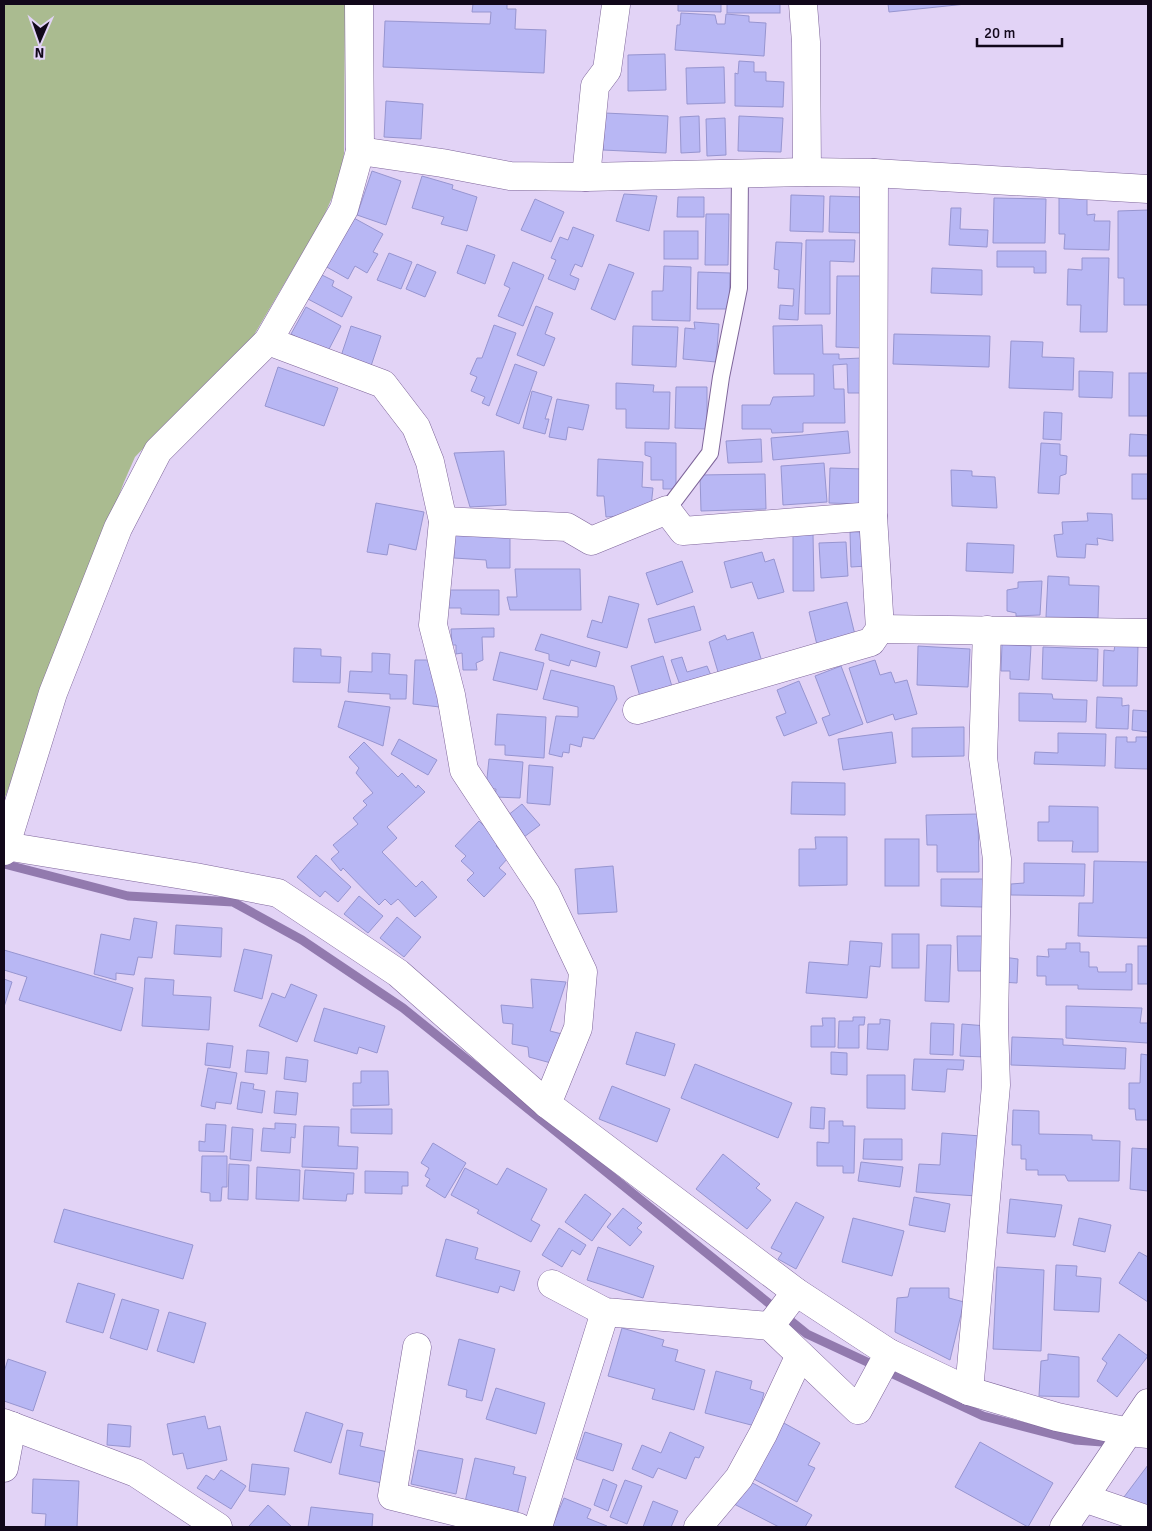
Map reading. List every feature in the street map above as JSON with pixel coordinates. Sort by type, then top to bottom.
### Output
[{"type":"street","points":[[359,4],[360,152],[344,210],[268,341],[158,451],[118,528],[54,693],[5,848],[196,877],[278,893],[398,973],[547,1104],[796,1292],[889,1353],[969,1391],[1057,1417],[1135,1434]]},
{"type":"street","points":[[803,4],[806,42],[808,172]]},
{"type":"street","points":[[586,177],[595,86],[607,70],[616,5]]},
{"type":"street","points":[[360,152],[442,163],[510,176],[586,177],[808,172],[874,173],[1148,189]]},
{"type":"street","points":[[637,710],[871,642],[880,629],[873,516],[874,173]]},
{"type":"street","points":[[268,341],[383,384],[416,427],[430,462],[444,521],[433,625],[450,695],[464,770],[546,894],[583,972],[578,1028],[547,1104]]},
{"type":"street","points":[[444,521],[567,527],[591,541],[667,510],[683,531],[873,516]]},
{"type":"street","points":[[880,629],[1148,633]]},
{"type":"street","points":[[969,1391],[996,1085],[994,1025],[997,859],[983,758],[987,630]]},
{"type":"street","points":[[552,1284],[604,1312],[770,1326],[858,1410],[889,1353]]},
{"type":"street","points":[[770,1326],[796,1292]]},
{"type":"street","points":[[538,1527],[604,1312]]},
{"type":"street","points":[[417,1347],[392,1496],[518,1527]]},
{"type":"street","points":[[698,1527],[739,1478],[763,1434],[800,1355]]},
{"type":"street","points":[[1064,1527],[1110,1460],[1135,1434],[1148,1403]]},
{"type":"street","points":[[4,1468],[8,1424],[136,1473],[218,1527]]},
{"type":"street","points":[[1084,1498],[1148,1520]]},
{"type":"lane","points":[[667,510],[710,453],[721,377],[739,288],[740,173]]},
{"type":"green space","points":[[4,4],[345,4],[344,154],[339,182],[323,218],[247,347],[178,412],[135,457],[4,800]]},
{"type":"building","points":[[473,4],[507,4],[507,9],[516,9],[515,29],[546,30],[544,73],[383,67],[385,21],[490,24],[491,12],[472,12]]},
{"type":"building","points":[[678,4],[721,4],[721,12],[678,11]]},
{"type":"building","points":[[727,4],[780,4],[780,13],[727,13]]},
{"type":"building","points":[[888,4],[966,4],[889,12]]},
{"type":"building","points":[[681,13],[715,15],[717,24],[725,24],[726,14],[749,16],[749,22],[766,23],[764,56],[675,50],[677,25],[680,25]]},
{"type":"building","points":[[665,54],[666,90],[628,91],[628,55]]},
{"type":"building","points":[[739,61],[754,62],[754,72],[766,72],[766,81],[784,82],[783,107],[735,106],[735,73],[738,74]]},
{"type":"building","points":[[724,67],[725,103],[687,104],[686,68]]},
{"type":"building","points":[[386,101],[423,104],[421,139],[384,137]]},
{"type":"building","points":[[605,113],[668,116],[666,153],[603,150]]},
{"type":"building","points":[[699,116],[700,152],[681,153],[680,117]]},
{"type":"building","points":[[739,116],[783,118],[781,152],[738,151]]},
{"type":"building","points":[[725,118],[726,155],[707,156],[706,119]]},
{"type":"building","points":[[372,171],[401,181],[386,225],[357,215]]},
{"type":"building","points":[[422,176],[453,185],[452,189],[477,197],[467,231],[441,224],[444,217],[412,208]]},
{"type":"building","points":[[624,194],[657,196],[649,231],[616,221]]},
{"type":"building","points":[[1059,194],[1087,194],[1087,215],[1095,214],[1094,221],[1110,221],[1109,250],[1064,249],[1065,234],[1059,234]]},
{"type":"building","points":[[791,195],[824,196],[823,232],[790,231]]},
{"type":"building","points":[[830,196],[863,197],[863,233],[829,232]]},
{"type":"building","points":[[678,197],[704,197],[704,217],[677,217]]},
{"type":"building","points":[[994,198],[1046,199],[1045,243],[993,243]]},
{"type":"building","points":[[535,199],[564,212],[551,242],[521,230]]},
{"type":"building","points":[[951,208],[961,208],[960,229],[988,230],[987,247],[949,245]]},
{"type":"building","points":[[1148,210],[1148,305],[1124,305],[1124,278],[1118,278],[1118,211]]},
{"type":"building","points":[[706,214],[729,214],[728,265],[705,265]]},
{"type":"building","points":[[352,217],[383,234],[373,252],[378,254],[367,273],[355,266],[348,279],[325,266]]},
{"type":"building","points":[[573,227],[594,235],[582,267],[575,264],[570,275],[579,279],[575,290],[548,279],[556,260],[551,258],[560,237],[568,240]]},
{"type":"building","points":[[664,231],[698,231],[698,259],[664,259]]},
{"type":"building","points":[[806,240],[855,240],[854,262],[830,261],[830,314],[805,314]]},
{"type":"building","points":[[776,242],[802,243],[798,320],[779,319],[780,305],[793,306],[794,289],[778,288],[779,270],[774,269]]},
{"type":"building","points":[[467,245],[495,255],[485,284],[457,273]]},
{"type":"building","points":[[997,251],[1046,251],[1046,273],[1034,273],[1034,267],[997,267]]},
{"type":"building","points":[[389,253],[412,262],[401,289],[377,280]]},
{"type":"building","points":[[1082,258],[1109,258],[1107,332],[1080,332],[1081,305],[1067,305],[1068,269],[1082,270]]},
{"type":"building","points":[[513,262],[544,275],[523,326],[498,316],[510,288],[504,285]]},
{"type":"building","points":[[417,264],[436,272],[425,297],[406,289]]},
{"type":"building","points":[[609,264],[634,273],[615,320],[591,309]]},
{"type":"building","points":[[664,266],[691,267],[690,321],[652,320],[652,291],[663,291]]},
{"type":"building","points":[[932,268],[982,270],[982,295],[931,293]]},
{"type":"building","points":[[698,272],[730,273],[729,309],[697,309]]},
{"type":"building","points":[[318,273],[334,281],[332,286],[352,297],[342,317],[306,298]]},
{"type":"building","points":[[837,276],[864,276],[863,348],[836,347]]},
{"type":"building","points":[[536,306],[553,313],[545,334],[555,338],[544,366],[517,355]]},
{"type":"building","points":[[306,307],[341,326],[327,353],[291,334]]},
{"type":"building","points":[[694,322],[719,324],[716,362],[683,359],[685,328],[695,329]]},
{"type":"building","points":[[494,325],[516,333],[489,406],[482,403],[485,397],[471,391],[477,377],[470,374],[477,358],[482,358]]},
{"type":"building","points":[[822,325],[823,354],[839,354],[839,359],[862,358],[862,393],[848,393],[847,364],[833,365],[834,389],[844,389],[845,423],[803,423],[803,432],[772,433],[771,429],[742,429],[742,405],[770,405],[773,397],[814,396],[814,374],[774,374],[773,326]]},
{"type":"building","points":[[351,326],[381,336],[371,366],[341,356]]},
{"type":"building","points":[[633,326],[678,327],[676,367],[632,365]]},
{"type":"building","points":[[894,334],[990,336],[989,367],[893,364]]},
{"type":"building","points":[[1011,341],[1043,342],[1042,357],[1074,358],[1073,390],[1009,388]]},
{"type":"building","points":[[515,364],[537,372],[519,424],[496,415]]},
{"type":"building","points":[[278,367],[338,388],[324,426],[265,406]]},
{"type":"building","points":[[1079,371],[1113,372],[1112,398],[1079,397]]},
{"type":"building","points":[[1129,373],[1148,373],[1148,416],[1129,416]]},
{"type":"building","points":[[616,383],[654,385],[653,392],[670,392],[669,429],[626,428],[626,409],[616,409]]},
{"type":"building","points":[[676,387],[707,387],[707,429],[675,428]]},
{"type":"building","points":[[532,391],[552,397],[545,419],[549,419],[545,434],[523,428]]},
{"type":"building","points":[[557,399],[589,405],[583,430],[568,427],[566,440],[549,437]]},
{"type":"building","points":[[1044,412],[1062,413],[1061,440],[1043,439]]},
{"type":"building","points":[[848,431],[850,453],[773,460],[771,438]]},
{"type":"building","points":[[1130,434],[1148,435],[1148,456],[1129,456]]},
{"type":"building","points":[[761,439],[762,462],[728,463],[726,441]]},
{"type":"building","points":[[645,442],[676,443],[676,489],[663,489],[663,480],[651,480],[651,457],[645,455]]},
{"type":"building","points":[[1041,443],[1060,444],[1060,455],[1067,456],[1066,474],[1060,476],[1059,494],[1038,493]]},
{"type":"building","points":[[504,451],[506,505],[470,507],[454,453]]},
{"type":"building","points":[[598,459],[643,462],[642,487],[653,488],[651,507],[631,515],[606,517],[604,496],[597,496]]},
{"type":"building","points":[[824,463],[827,502],[783,505],[781,466]]},
{"type":"building","points":[[830,468],[864,469],[863,504],[829,503]]},
{"type":"building","points":[[951,470],[972,471],[972,476],[995,477],[997,508],[952,506]]},
{"type":"building","points":[[765,474],[766,509],[701,511],[700,475]]},
{"type":"building","points":[[1132,474],[1148,474],[1148,499],[1132,499]]},
{"type":"building","points":[[376,503],[424,512],[416,550],[389,544],[387,555],[367,552]]},
{"type":"building","points":[[1087,513],[1112,514],[1113,541],[1097,538],[1098,545],[1086,544],[1085,558],[1057,557],[1054,535],[1063,534],[1062,522],[1088,521]]},
{"type":"building","points":[[850,532],[866,532],[867,566],[851,567]]},
{"type":"building","points":[[510,533],[510,568],[487,568],[486,560],[454,558],[454,534]]},
{"type":"building","points":[[793,533],[813,533],[814,591],[793,591]]},
{"type":"building","points":[[846,542],[848,576],[821,578],[819,543]]},
{"type":"building","points":[[967,543],[1014,545],[1013,573],[966,571]]},
{"type":"building","points":[[762,552],[765,562],[774,559],[784,592],[758,599],[752,582],[731,588],[724,562]]},
{"type":"building","points":[[682,561],[693,592],[657,605],[646,573]]},
{"type":"building","points":[[515,569],[580,569],[581,610],[510,610],[507,597],[517,597]]},
{"type":"building","points":[[1048,576],[1069,577],[1069,585],[1099,586],[1098,618],[1046,617]]},
{"type":"building","points":[[1042,581],[1040,615],[1016,616],[1016,613],[1007,611],[1007,590],[1018,588],[1018,582]]},
{"type":"building","points":[[446,590],[499,590],[499,615],[461,614],[461,608],[446,608]]},
{"type":"building","points":[[609,596],[639,604],[627,648],[587,637],[592,620],[602,623]]},
{"type":"building","points":[[847,602],[856,639],[818,649],[809,612]]},
{"type":"building","points":[[694,606],[701,630],[655,643],[648,619]]},
{"type":"building","points":[[494,628],[494,637],[482,637],[483,660],[476,663],[477,670],[463,670],[462,653],[456,654],[456,645],[452,645],[451,629]]},
{"type":"building","points":[[753,632],[762,662],[718,672],[709,642],[725,635],[727,640]]},
{"type":"building","points":[[541,634],[600,652],[596,667],[571,660],[569,666],[549,660],[549,654],[535,650]]},
{"type":"building","points":[[1002,644],[1031,646],[1029,680],[1010,679],[1010,671],[1001,671]]},
{"type":"building","points":[[1115,645],[1138,645],[1137,686],[1103,686],[1104,650],[1114,651]]},
{"type":"building","points":[[918,646],[970,649],[968,687],[917,685]]},
{"type":"building","points":[[1043,647],[1098,649],[1097,681],[1042,679]]},
{"type":"building","points":[[294,648],[321,649],[321,656],[341,657],[340,683],[293,682]]},
{"type":"building","points":[[500,652],[544,663],[537,690],[493,680]]},
{"type":"building","points":[[372,653],[390,654],[389,674],[407,675],[406,699],[390,699],[390,694],[348,692],[350,671],[372,672]]},
{"type":"building","points":[[663,656],[673,690],[641,700],[631,666]]},
{"type":"building","points":[[682,657],[687,672],[707,666],[712,678],[681,688],[671,660]]},
{"type":"building","points":[[415,660],[436,660],[440,707],[413,704]]},
{"type":"building","points":[[875,660],[880,675],[891,672],[895,683],[907,680],[917,714],[895,720],[893,714],[867,723],[849,668]]},
{"type":"building","points":[[841,666],[863,724],[829,736],[822,718],[830,715],[815,676]]},
{"type":"building","points":[[551,670],[614,686],[617,699],[594,739],[583,737],[581,747],[570,744],[569,753],[563,752],[562,757],[549,754],[556,716],[578,717],[578,707],[543,699]]},
{"type":"building","points":[[799,681],[817,723],[784,736],[776,717],[786,713],[777,690]]},
{"type":"building","points":[[1019,693],[1052,694],[1053,699],[1087,700],[1086,722],[1019,721]]},
{"type":"building","points":[[1097,697],[1122,698],[1122,706],[1129,705],[1128,729],[1096,728]]},
{"type":"building","points":[[345,701],[390,707],[383,746],[338,727]]},
{"type":"building","points":[[1133,710],[1148,711],[1148,732],[1132,730]]},
{"type":"building","points":[[497,714],[546,717],[544,758],[505,755],[505,745],[495,745]]},
{"type":"building","points":[[964,727],[964,756],[912,757],[912,728]]},
{"type":"building","points":[[892,732],[896,763],[843,770],[838,739]]},
{"type":"building","points":[[1058,733],[1106,734],[1105,766],[1034,764],[1035,752],[1058,753]]},
{"type":"building","points":[[1116,737],[1127,737],[1127,742],[1136,742],[1136,737],[1148,737],[1148,769],[1115,768]]},
{"type":"building","points":[[399,739],[437,760],[428,775],[391,754]]},
{"type":"building","points":[[364,742],[398,777],[402,773],[416,788],[418,785],[425,792],[387,827],[397,838],[382,852],[416,887],[422,881],[437,897],[415,917],[398,899],[391,905],[385,899],[379,905],[343,868],[341,871],[331,859],[339,852],[333,845],[358,824],[353,818],[367,805],[363,801],[373,793],[356,773],[359,768],[349,757]]},
{"type":"building","points":[[489,759],[523,762],[520,798],[495,797],[496,789],[486,788]]},
{"type":"building","points":[[529,765],[553,767],[550,805],[527,803]]},
{"type":"building","points":[[792,782],[845,783],[845,815],[791,814]]},
{"type":"building","points":[[522,804],[540,825],[524,837],[507,816]]},
{"type":"building","points":[[1049,806],[1098,807],[1098,852],[1072,852],[1073,841],[1038,841],[1038,822],[1049,822]]},
{"type":"building","points":[[978,814],[979,872],[937,872],[937,845],[927,845],[926,815]]},
{"type":"building","points":[[479,821],[500,842],[496,846],[508,858],[499,868],[506,874],[484,897],[467,880],[474,873],[461,861],[466,856],[455,846]]},
{"type":"building","points":[[815,837],[847,837],[847,885],[799,886],[799,849],[816,849]]},
{"type":"building","points":[[885,839],[919,839],[919,886],[885,886]]},
{"type":"building","points":[[316,855],[351,887],[338,902],[325,891],[320,897],[297,877]]},
{"type":"building","points":[[1094,861],[1148,862],[1148,938],[1078,936],[1079,903],[1093,903]]},
{"type":"building","points":[[1024,863],[1085,864],[1084,896],[1011,895],[1011,884],[1024,883]]},
{"type":"building","points":[[613,866],[617,912],[578,914],[575,869]]},
{"type":"building","points":[[941,879],[983,879],[983,907],[941,906]]},
{"type":"building","points":[[359,896],[383,916],[368,933],[344,914]]},
{"type":"building","points":[[397,917],[421,937],[404,957],[380,938]]},
{"type":"building","points":[[134,918],[157,922],[152,958],[138,957],[134,975],[116,973],[116,980],[94,974],[101,934],[130,940]]},
{"type":"building","points":[[176,925],[222,928],[221,957],[174,954]]},
{"type":"building","points":[[892,934],[919,934],[919,968],[892,968]]},
{"type":"building","points":[[957,936],[984,936],[984,971],[958,971]]},
{"type":"building","points":[[850,941],[882,943],[880,967],[870,966],[867,998],[806,993],[809,962],[848,965]]},
{"type":"building","points":[[1066,943],[1080,943],[1080,952],[1089,952],[1089,967],[1097,967],[1098,972],[1126,972],[1126,964],[1132,964],[1132,990],[1078,989],[1078,985],[1046,985],[1046,976],[1037,976],[1037,956],[1049,957],[1048,949],[1066,949]]},
{"type":"building","points":[[927,945],[951,945],[949,1002],[925,1001]]},
{"type":"building","points":[[1138,946],[1148,946],[1148,984],[1138,984]]},
{"type":"building","points":[[244,949],[272,955],[262,999],[234,991]]},
{"type":"building","points":[[4,950],[133,988],[121,1031],[19,1000],[27,977],[4,970]]},
{"type":"building","points":[[1003,957],[1018,959],[1017,983],[1001,982]]},
{"type":"building","points":[[145,978],[174,980],[173,995],[211,997],[209,1030],[142,1026]]},
{"type":"building","points":[[4,979],[12,982],[4,1007]]},
{"type":"building","points":[[531,979],[566,982],[550,1031],[562,1034],[551,1063],[529,1057],[528,1047],[512,1044],[513,1024],[503,1023],[501,1005],[533,1008]]},
{"type":"building","points":[[291,984],[317,995],[297,1042],[259,1026],[272,993],[285,998]]},
{"type":"building","points":[[1066,1006],[1142,1008],[1140,1023],[1148,1023],[1148,1043],[1066,1038]]},
{"type":"building","points":[[324,1008],[385,1026],[377,1053],[359,1047],[357,1054],[314,1041]]},
{"type":"building","points":[[853,1017],[865,1017],[864,1025],[859,1025],[859,1048],[838,1048],[839,1021],[853,1021]]},
{"type":"building","points":[[822,1018],[835,1018],[835,1047],[811,1047],[811,1026],[823,1026]]},
{"type":"building","points":[[880,1019],[890,1020],[888,1050],[867,1049],[868,1024],[880,1024]]},
{"type":"building","points":[[931,1023],[954,1024],[953,1055],[930,1054]]},
{"type":"building","points":[[962,1024],[987,1026],[985,1057],[960,1056]]},
{"type":"building","points":[[636,1032],[675,1044],[665,1076],[626,1064]]},
{"type":"building","points":[[1012,1037],[1063,1039],[1063,1045],[1126,1048],[1125,1069],[1011,1065]]},
{"type":"building","points":[[207,1043],[233,1046],[230,1068],[205,1065]]},
{"type":"building","points":[[247,1050],[269,1052],[267,1074],[245,1072]]},
{"type":"building","points":[[831,1052],[847,1053],[847,1075],[831,1074]]},
{"type":"building","points":[[1141,1054],[1148,1055],[1148,1120],[1136,1120],[1135,1109],[1129,1109],[1129,1083],[1140,1083]]},
{"type":"building","points":[[286,1057],[308,1060],[306,1082],[284,1079]]},
{"type":"building","points":[[914,1059],[964,1060],[963,1070],[947,1069],[945,1092],[912,1090]]},
{"type":"building","points":[[695,1064],[792,1103],[778,1138],[681,1098]]},
{"type":"building","points":[[208,1068],[237,1073],[231,1104],[216,1102],[215,1109],[201,1106]]},
{"type":"building","points":[[361,1071],[388,1071],[389,1105],[353,1106],[353,1083],[361,1083]]},
{"type":"building","points":[[867,1075],[905,1075],[905,1109],[867,1108]]},
{"type":"building","points":[[241,1082],[254,1084],[253,1089],[265,1091],[262,1113],[237,1109]]},
{"type":"building","points":[[612,1086],[670,1109],[657,1142],[599,1119]]},
{"type":"building","points":[[276,1091],[298,1093],[296,1115],[274,1113]]},
{"type":"building","points":[[811,1107],[825,1108],[824,1129],[810,1128]]},
{"type":"building","points":[[351,1109],[392,1109],[392,1134],[351,1133]]},
{"type":"building","points":[[1013,1110],[1039,1111],[1039,1134],[1092,1135],[1092,1140],[1120,1141],[1119,1181],[1068,1181],[1065,1175],[1038,1175],[1038,1170],[1026,1170],[1026,1159],[1021,1159],[1021,1145],[1012,1145]]},
{"type":"building","points":[[829,1121],[843,1121],[843,1126],[855,1126],[854,1173],[843,1173],[843,1166],[817,1166],[817,1142],[829,1143]]},
{"type":"building","points":[[275,1123],[296,1124],[295,1138],[291,1137],[290,1153],[261,1151],[263,1128],[275,1129]]},
{"type":"building","points":[[206,1124],[226,1125],[224,1152],[199,1151],[199,1141],[205,1142]]},
{"type":"building","points":[[304,1126],[339,1127],[338,1146],[358,1147],[357,1169],[302,1167]]},
{"type":"building","points":[[232,1127],[253,1129],[251,1161],[230,1159]]},
{"type":"building","points":[[942,1133],[981,1136],[977,1196],[916,1192],[919,1164],[940,1165]]},
{"type":"building","points":[[864,1139],[902,1139],[902,1160],[863,1159]]},
{"type":"building","points":[[433,1143],[466,1163],[445,1198],[426,1186],[430,1179],[425,1176],[429,1168],[421,1163]]},
{"type":"building","points":[[1132,1148],[1148,1149],[1148,1191],[1130,1189]]},
{"type":"building","points":[[723,1154],[760,1184],[756,1188],[771,1200],[747,1229],[696,1189]]},
{"type":"building","points":[[202,1156],[227,1156],[227,1187],[222,1187],[221,1201],[210,1201],[210,1193],[201,1192]]},
{"type":"building","points":[[861,1162],[903,1167],[900,1187],[858,1181]]},
{"type":"building","points":[[229,1164],[249,1165],[248,1200],[228,1199]]},
{"type":"building","points":[[257,1167],[300,1170],[299,1201],[256,1199]]},
{"type":"building","points":[[465,1168],[497,1185],[507,1168],[547,1189],[531,1220],[540,1225],[531,1242],[477,1213],[479,1210],[451,1195]]},
{"type":"building","points":[[305,1170],[354,1173],[353,1194],[347,1194],[346,1201],[303,1199]]},
{"type":"building","points":[[365,1171],[408,1172],[408,1186],[402,1186],[402,1194],[365,1193]]},
{"type":"building","points":[[585,1194],[611,1214],[592,1241],[565,1222]]},
{"type":"building","points":[[914,1197],[950,1204],[945,1232],[909,1225]]},
{"type":"building","points":[[1010,1199],[1062,1205],[1055,1237],[1007,1233]]},
{"type":"building","points":[[796,1202],[824,1217],[796,1269],[778,1259],[782,1253],[771,1248]]},
{"type":"building","points":[[623,1208],[642,1223],[637,1228],[642,1232],[630,1246],[607,1227]]},
{"type":"building","points":[[64,1209],[193,1245],[183,1279],[54,1242]]},
{"type":"building","points":[[853,1218],[904,1231],[892,1276],[842,1262]]},
{"type":"building","points":[[1079,1218],[1111,1225],[1105,1252],[1073,1245]]},
{"type":"building","points":[[559,1228],[586,1245],[580,1255],[572,1250],[562,1267],[542,1255]]},
{"type":"building","points":[[446,1239],[478,1248],[475,1259],[520,1271],[514,1291],[500,1286],[498,1293],[436,1276]]},
{"type":"building","points":[[598,1247],[654,1266],[643,1298],[587,1280]]},
{"type":"building","points":[[1139,1252],[1148,1257],[1148,1302],[1119,1283]]},
{"type":"building","points":[[1056,1265],[1077,1266],[1076,1276],[1101,1278],[1099,1312],[1054,1310]]},
{"type":"building","points":[[997,1267],[1044,1270],[1041,1351],[993,1349]]},
{"type":"building","points":[[78,1283],[115,1294],[103,1333],[66,1322]]},
{"type":"building","points":[[910,1288],[949,1288],[949,1298],[964,1302],[950,1360],[895,1332],[897,1298],[908,1297]]},
{"type":"building","points":[[122,1299],[159,1310],[147,1350],[110,1338]]},
{"type":"building","points":[[169,1312],[206,1323],[194,1363],[157,1351]]},
{"type":"building","points":[[622,1328],[664,1340],[662,1346],[678,1350],[675,1361],[705,1370],[694,1410],[652,1399],[655,1389],[608,1376]]},
{"type":"building","points":[[1119,1334],[1148,1356],[1117,1397],[1097,1381],[1107,1363],[1102,1359]]},
{"type":"building","points":[[459,1339],[495,1349],[482,1401],[466,1397],[467,1390],[448,1385]]},
{"type":"building","points":[[1048,1354],[1079,1357],[1079,1397],[1039,1396],[1041,1361],[1048,1360]]},
{"type":"building","points":[[8,1359],[46,1372],[33,1411],[4,1401],[4,1372]]},
{"type":"building","points":[[716,1371],[752,1381],[750,1389],[764,1393],[755,1426],[705,1413]]},
{"type":"building","points":[[496,1388],[545,1403],[536,1434],[486,1419]]},
{"type":"building","points":[[306,1412],[343,1424],[331,1463],[294,1451]]},
{"type":"building","points":[[205,1416],[208,1429],[220,1426],[227,1460],[187,1469],[183,1453],[173,1455],[167,1424]]},
{"type":"building","points":[[782,1422],[820,1443],[808,1465],[815,1468],[797,1502],[752,1478]]},
{"type":"building","points":[[108,1424],[131,1426],[130,1447],[107,1445]]},
{"type":"building","points":[[347,1430],[363,1433],[360,1446],[388,1452],[382,1483],[339,1474]]},
{"type":"building","points":[[585,1432],[622,1444],[613,1471],[576,1459]]},
{"type":"building","points":[[670,1432],[704,1447],[699,1458],[695,1457],[686,1479],[658,1468],[653,1478],[632,1469],[642,1445],[661,1453]]},
{"type":"building","points":[[980,1442],[1053,1483],[1028,1527],[955,1487]]},
{"type":"building","points":[[418,1450],[463,1459],[456,1494],[411,1484]]},
{"type":"building","points":[[475,1458],[515,1467],[513,1474],[526,1477],[517,1515],[465,1502]]},
{"type":"building","points":[[252,1464],[289,1468],[285,1495],[249,1491]]},
{"type":"building","points":[[1148,1465],[1148,1506],[1124,1497]]},
{"type":"building","points":[[221,1470],[246,1486],[231,1509],[197,1488],[206,1475],[214,1480]]},
{"type":"building","points":[[33,1479],[79,1481],[77,1527],[45,1527],[46,1514],[32,1513]]},
{"type":"building","points":[[603,1479],[617,1485],[608,1511],[594,1505]]},
{"type":"building","points":[[745,1479],[812,1515],[805,1527],[779,1527],[732,1503]]},
{"type":"building","points":[[625,1480],[642,1486],[627,1524],[610,1517]]},
{"type":"building","points":[[564,1498],[591,1509],[587,1518],[607,1526],[552,1527]]},
{"type":"building","points":[[653,1501],[678,1511],[671,1527],[643,1527]]},
{"type":"building","points":[[268,1505],[292,1527],[249,1526]]},
{"type":"building","points":[[311,1507],[373,1514],[372,1527],[308,1527]]},
{"type":"waterway","points":[[4,864],[128,896],[233,902],[302,940],[403,1008],[807,1334],[983,1416],[1075,1440],[1116,1443]]}]
